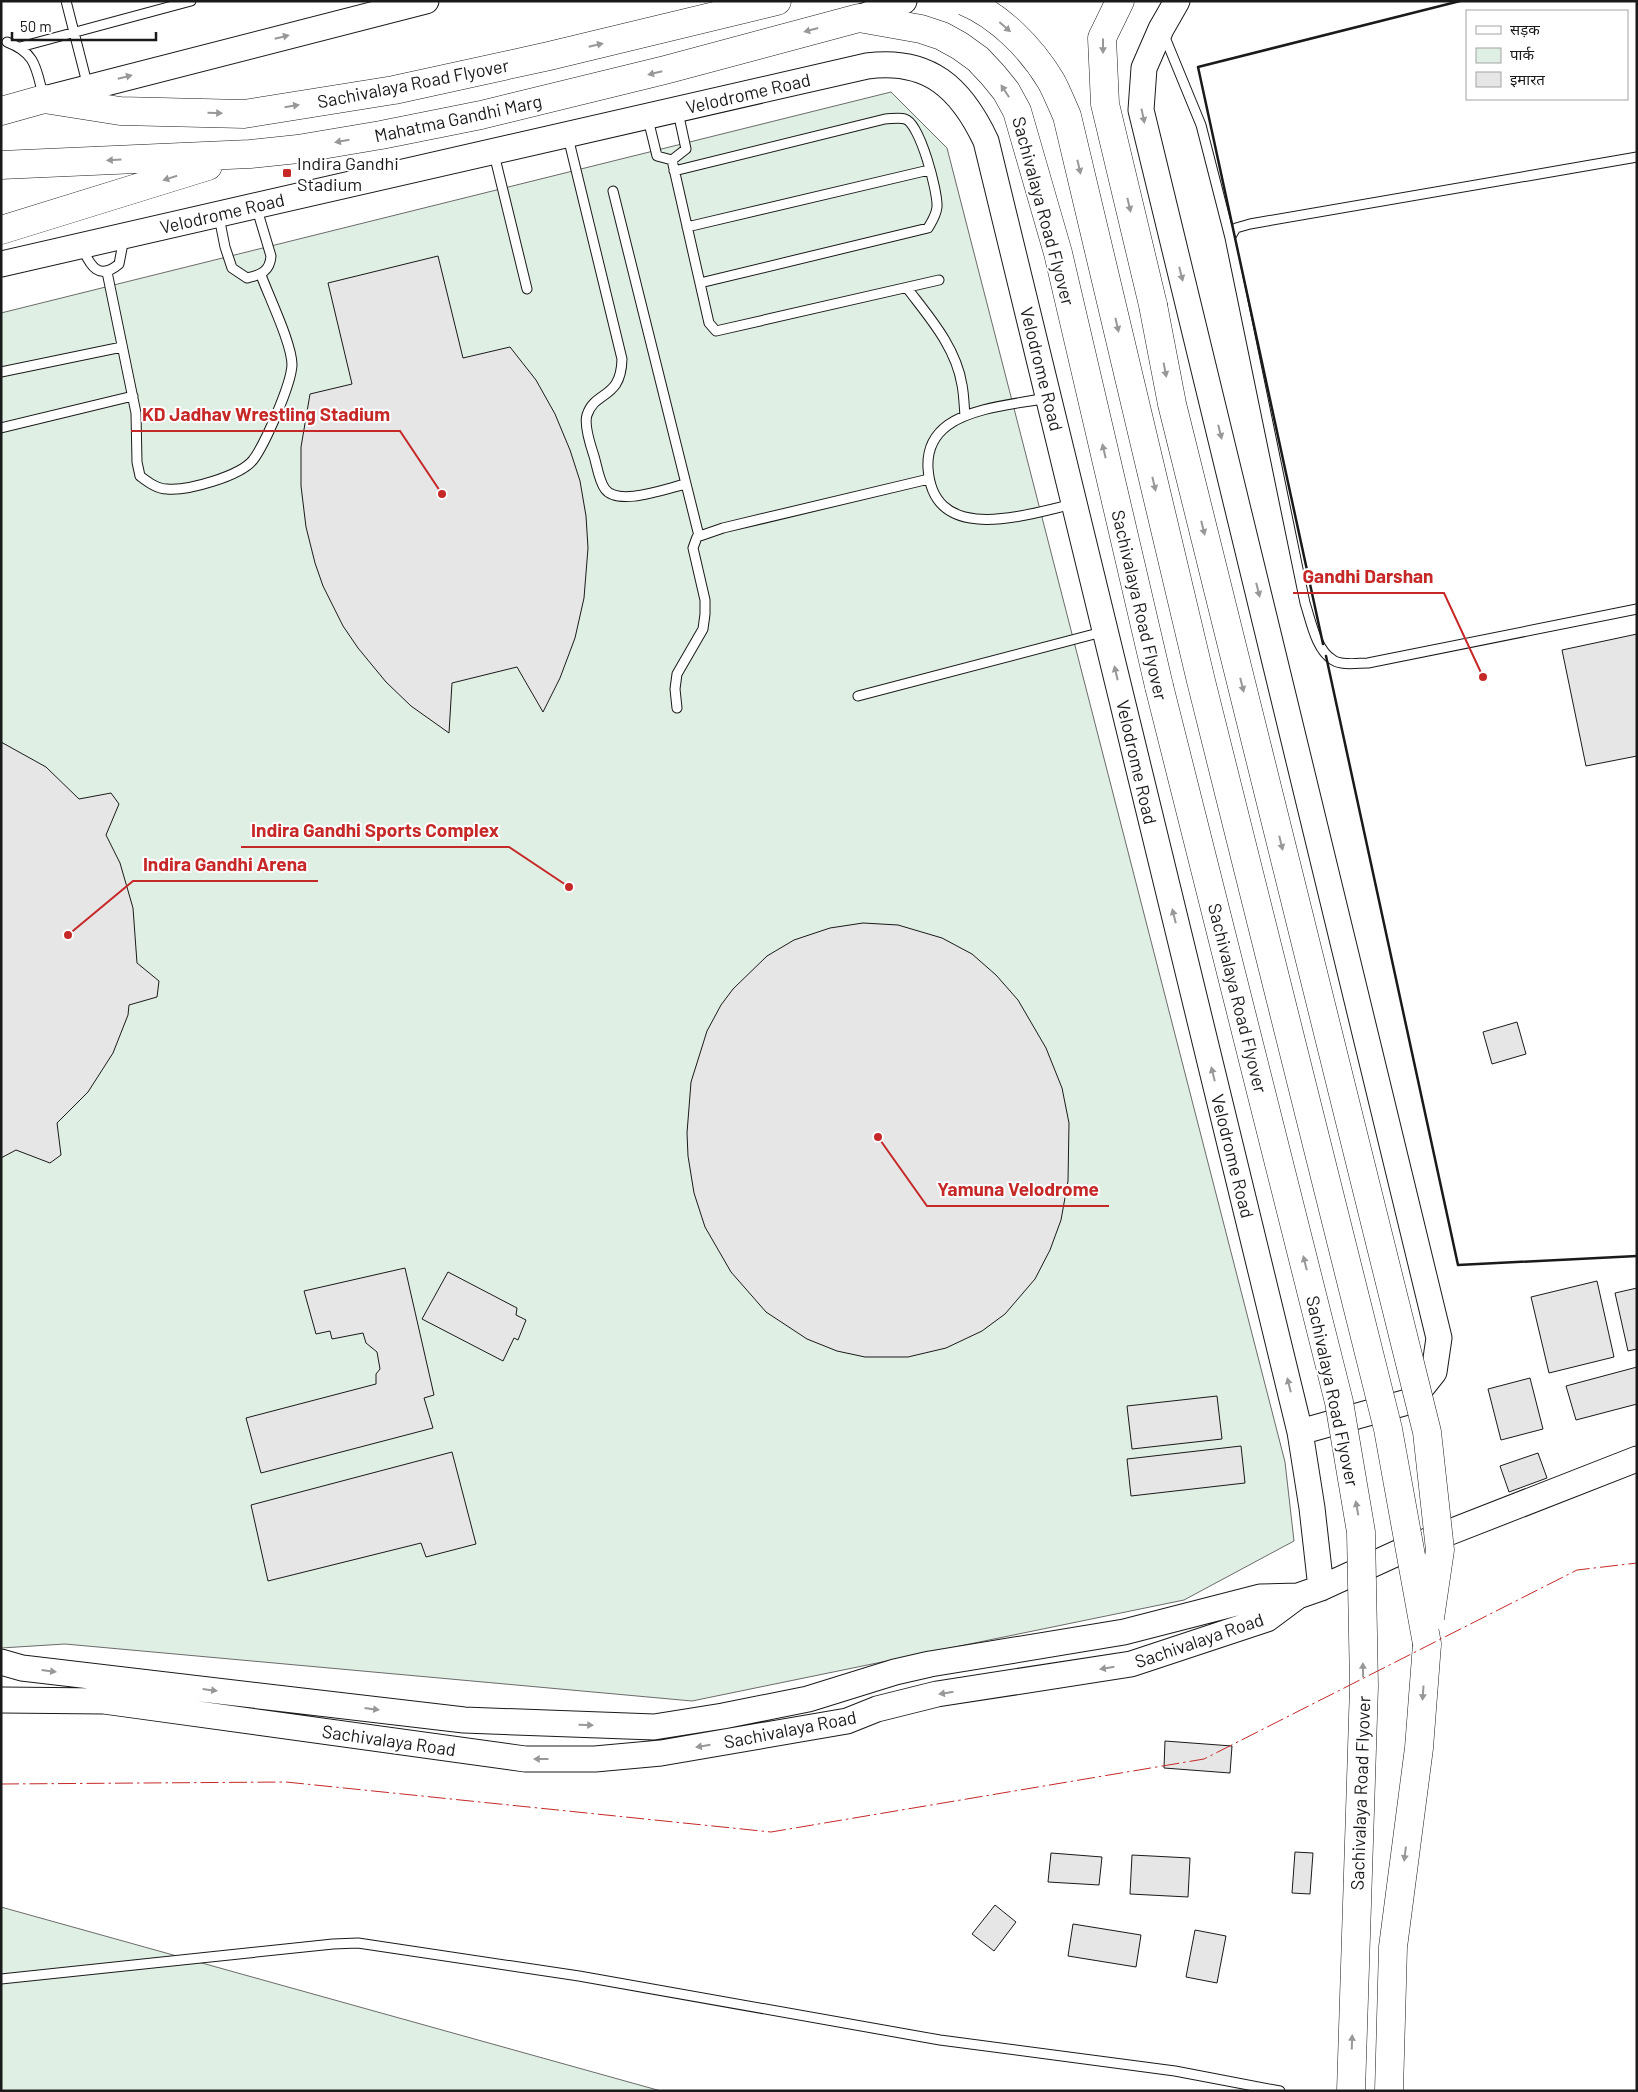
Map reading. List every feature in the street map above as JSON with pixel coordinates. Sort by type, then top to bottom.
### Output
[{"type":"highway","name":"Sachivalaya Road Flyover","points":[[44,99],[120,111],[244,114],[394,90],[549,56],[776,1]]},
{"type":"highway","points":[[964,1],[1002,25],[1030,51],[1052,82],[1067,116],[1198,671],[1388,1429],[1426,1644]]},
{"type":"highway","points":[[1120,1],[1102,38],[1105,104],[1153,305],[1172,404],[1427,1432],[1440,1550],[1426,1644],[1419,1748],[1393,1947],[1389,2091]]},
{"type":"highway","name":"Sachivalaya Road Flyover","points":[[858,18],[900,24],[942,36],[960,46],[983,64],[1006,91],[1017,111],[1058,253],[1158,686],[1339,1402],[1361,1532],[1364,1686],[1351,2091]]},
{"type":"highway","name":"Mahatma Gandhi Marg","points":[[1,165],[250,154],[353,139],[481,115],[665,70],[858,18]]},
{"type":"highway","points":[[1,111],[44,99]]},
{"type":"highway","points":[[1,230],[250,154]]},
{"type":"street","points":[[44,99],[426,1]]},
{"type":"street","name":"Mahatma Gandhi Marg","points":[[858,18],[904,1]]},
{"type":"street","points":[[1177,1],[1161,28],[1144,68],[1141,110],[1440,1338],[1434,1372],[1412,1401],[1300,1432]]},
{"type":"street","name":"Velodrome Road","points":[[1,264],[867,66],[888,64],[906,66],[928,72],[946,84],[961,98],[986,141],[1076,504],[1300,1432],[1312,1508],[1321,1588]]},
{"type":"street","points":[[1298,1596],[1321,1588],[1404,1550],[1637,1459]]},
{"type":"street","name":"Sachivalaya Road","points":[[1,1661],[32,1669],[464,1720],[654,1727],[723,1716],[808,1698],[895,1672],[930,1664],[1124,1632],[1260,1597],[1298,1596]]},
{"type":"street","name":"Sachivalaya Road","points":[[1,1700],[104,1701],[525,1759],[596,1759],[661,1752],[847,1721],[902,1702],[938,1694],[1131,1664],[1267,1619],[1298,1596]]},
{"type":"street","points":[[895,1672],[902,1702]]},
{"type":"lane","points":[[66,1],[88,87]]},
{"type":"lane","points":[[20,47],[74,31],[192,1]]},
{"type":"lane","points":[[1161,28],[1201,125],[1230,238],[1305,603],[1317,642],[1333,660],[1346,664],[1368,663],[1637,609]]},
{"type":"lane","points":[[3,42],[20,47],[35,62],[44,99]]},
{"type":"lane","points":[[672,160],[686,149],[677,109]]},
{"type":"lane","points":[[647,116],[657,156],[672,160]]},
{"type":"lane","points":[[674,171],[885,119],[905,119],[914,126],[922,141],[937,204],[935,217],[928,228],[700,283]]},
{"type":"lane","points":[[568,134],[622,359],[618,382],[593,406],[586,416],[597,468],[605,490],[617,497],[633,497],[686,484]]},
{"type":"lane","points":[[493,151],[527,289]]},
{"type":"lane","points":[[1230,238],[1232,231],[1236,228],[1250,224],[1637,157]]},
{"type":"lane","points":[[672,160],[709,323],[716,331],[939,280]]},
{"type":"lane","points":[[686,227],[929,170]]},
{"type":"lane","points":[[613,191],[699,536]]},
{"type":"lane","points":[[218,214],[225,247],[232,268],[247,278],[261,275],[270,264],[270,256],[256,206]]},
{"type":"lane","points":[[81,245],[90,263],[99,271],[108,272],[119,264],[125,235]]},
{"type":"lane","points":[[108,272],[133,396],[138,439],[137,462],[140,476],[153,485],[168,490],[218,481],[252,462],[260,449],[289,382],[292,366],[291,351],[261,275]]},
{"type":"lane","points":[[907,288],[943,336],[956,360],[962,384],[965,416]]},
{"type":"lane","points":[[1,372],[122,347]]},
{"type":"lane","points":[[1,428],[133,396]]},
{"type":"lane","points":[[1050,398],[965,416],[948,425],[935,436],[928,453],[929,480],[937,498],[945,507],[956,514],[972,518],[990,520],[1007,518],[1076,504]]},
{"type":"lane","points":[[677,708],[675,689],[677,674],[703,629],[705,614],[705,600],[693,548],[694,542],[699,536],[723,528],[929,480]]},
{"type":"lane","points":[[858,696],[1106,631]]},
{"type":"lane","points":[[1,1980],[323,1945],[358,1943],[579,1976],[940,2040],[1175,2071],[1280,2091]]},
{"type":"green space","points":[[891,92],[947,148],[1285,1462],[1294,1541],[1184,1600],[692,1701],[65,1644],[1,1648],[1,313]]},
{"type":"green space","points":[[1,1907],[661,2091],[1,2091]]},
{"type":"building","points":[[438,256],[463,358],[510,347],[536,380],[555,414],[580,481],[586,516],[588,548],[584,598],[575,638],[560,678],[543,712],[517,667],[452,683],[449,733],[411,706],[386,682],[358,648],[343,626],[323,586],[315,563],[306,527],[301,486],[301,447],[310,394],[352,384],[328,283]]},
{"type":"building","points":[[1637,634],[1637,756],[1586,766],[1562,650]]},
{"type":"building","points":[[1,742],[46,767],[79,799],[111,793],[119,804],[106,835],[120,863],[133,908],[137,963],[159,981],[157,997],[129,1005],[128,1015],[113,1053],[88,1092],[57,1123],[61,1155],[50,1163],[16,1150],[1,1158]]},
{"type":"building","points":[[863,923],[898,925],[942,938],[972,954],[996,975],[1018,1000],[1046,1048],[1062,1088],[1069,1123],[1068,1181],[1061,1220],[1050,1250],[1035,1279],[1005,1314],[982,1331],[946,1348],[908,1357],[865,1357],[837,1351],[807,1339],[766,1312],[731,1272],[705,1227],[694,1193],[688,1156],[687,1133],[691,1082],[707,1031],[721,1005],[733,989],[767,956],[794,940],[830,928]]},
{"type":"building","points":[[1517,1022],[1526,1054],[1492,1064],[1483,1032]]},
{"type":"building","points":[[405,1268],[434,1395],[424,1398],[433,1428],[261,1473],[246,1418],[376,1384],[376,1374],[380,1369],[377,1352],[366,1343],[363,1333],[332,1339],[330,1331],[316,1334],[304,1291]]},
{"type":"building","points":[[448,1272],[517,1308],[516,1315],[526,1320],[518,1340],[514,1338],[503,1361],[422,1319]]},
{"type":"building","points":[[1597,1281],[1614,1357],[1549,1373],[1531,1297]]},
{"type":"building","points":[[1637,1288],[1637,1349],[1628,1351],[1615,1293]]},
{"type":"building","points":[[1637,1367],[1637,1404],[1576,1420],[1566,1386]]},
{"type":"building","points":[[1530,1378],[1543,1429],[1501,1440],[1488,1389]]},
{"type":"building","points":[[1217,1396],[1222,1439],[1132,1449],[1127,1406]]},
{"type":"building","points":[[1241,1446],[1245,1483],[1131,1496],[1127,1459]]},
{"type":"building","points":[[452,1452],[476,1544],[426,1557],[421,1543],[268,1581],[251,1505]]},
{"type":"building","points":[[1538,1453],[1547,1478],[1509,1492],[1500,1466]]},
{"type":"building","points":[[1165,1741],[1232,1746],[1230,1773],[1164,1768]]},
{"type":"building","points":[[1295,1852],[1313,1853],[1310,1894],[1292,1893]]},
{"type":"building","points":[[1051,1853],[1102,1857],[1099,1885],[1048,1882]]},
{"type":"building","points":[[1132,1855],[1190,1858],[1188,1897],[1130,1894]]},
{"type":"building","points":[[995,1905],[1016,1922],[994,1951],[972,1934]]},
{"type":"building","points":[[1073,1924],[1141,1935],[1136,1967],[1068,1956]]},
{"type":"building","points":[[1195,1930],[1226,1936],[1217,1983],[1186,1977]]},
{"type":"wall","points":[[1323,644],[1198,67],[1460,1]]},
{"type":"wall","points":[[1326,656],[1458,1265],[1637,1256]]},
{"type":"power","points":[[1,1784],[286,1782],[771,1832],[1204,1759],[1577,1570],[1637,1563]]},
{"type":"place","name":"Indira Gandhi Stadium","points":[[287,173]]},
{"type":"place","name":"KD Jadhav Wrestling Stadium","points":[[442,494]]},
{"type":"place","name":"Gandhi Darshan","points":[[1483,677]]},
{"type":"place","name":"Indira Gandhi Sports Complex","points":[[569,887]]},
{"type":"place","name":"Indira Gandhi Arena","points":[[68,935]]},
{"type":"place","name":"Yamuna Velodrome","points":[[878,1137]]}]
